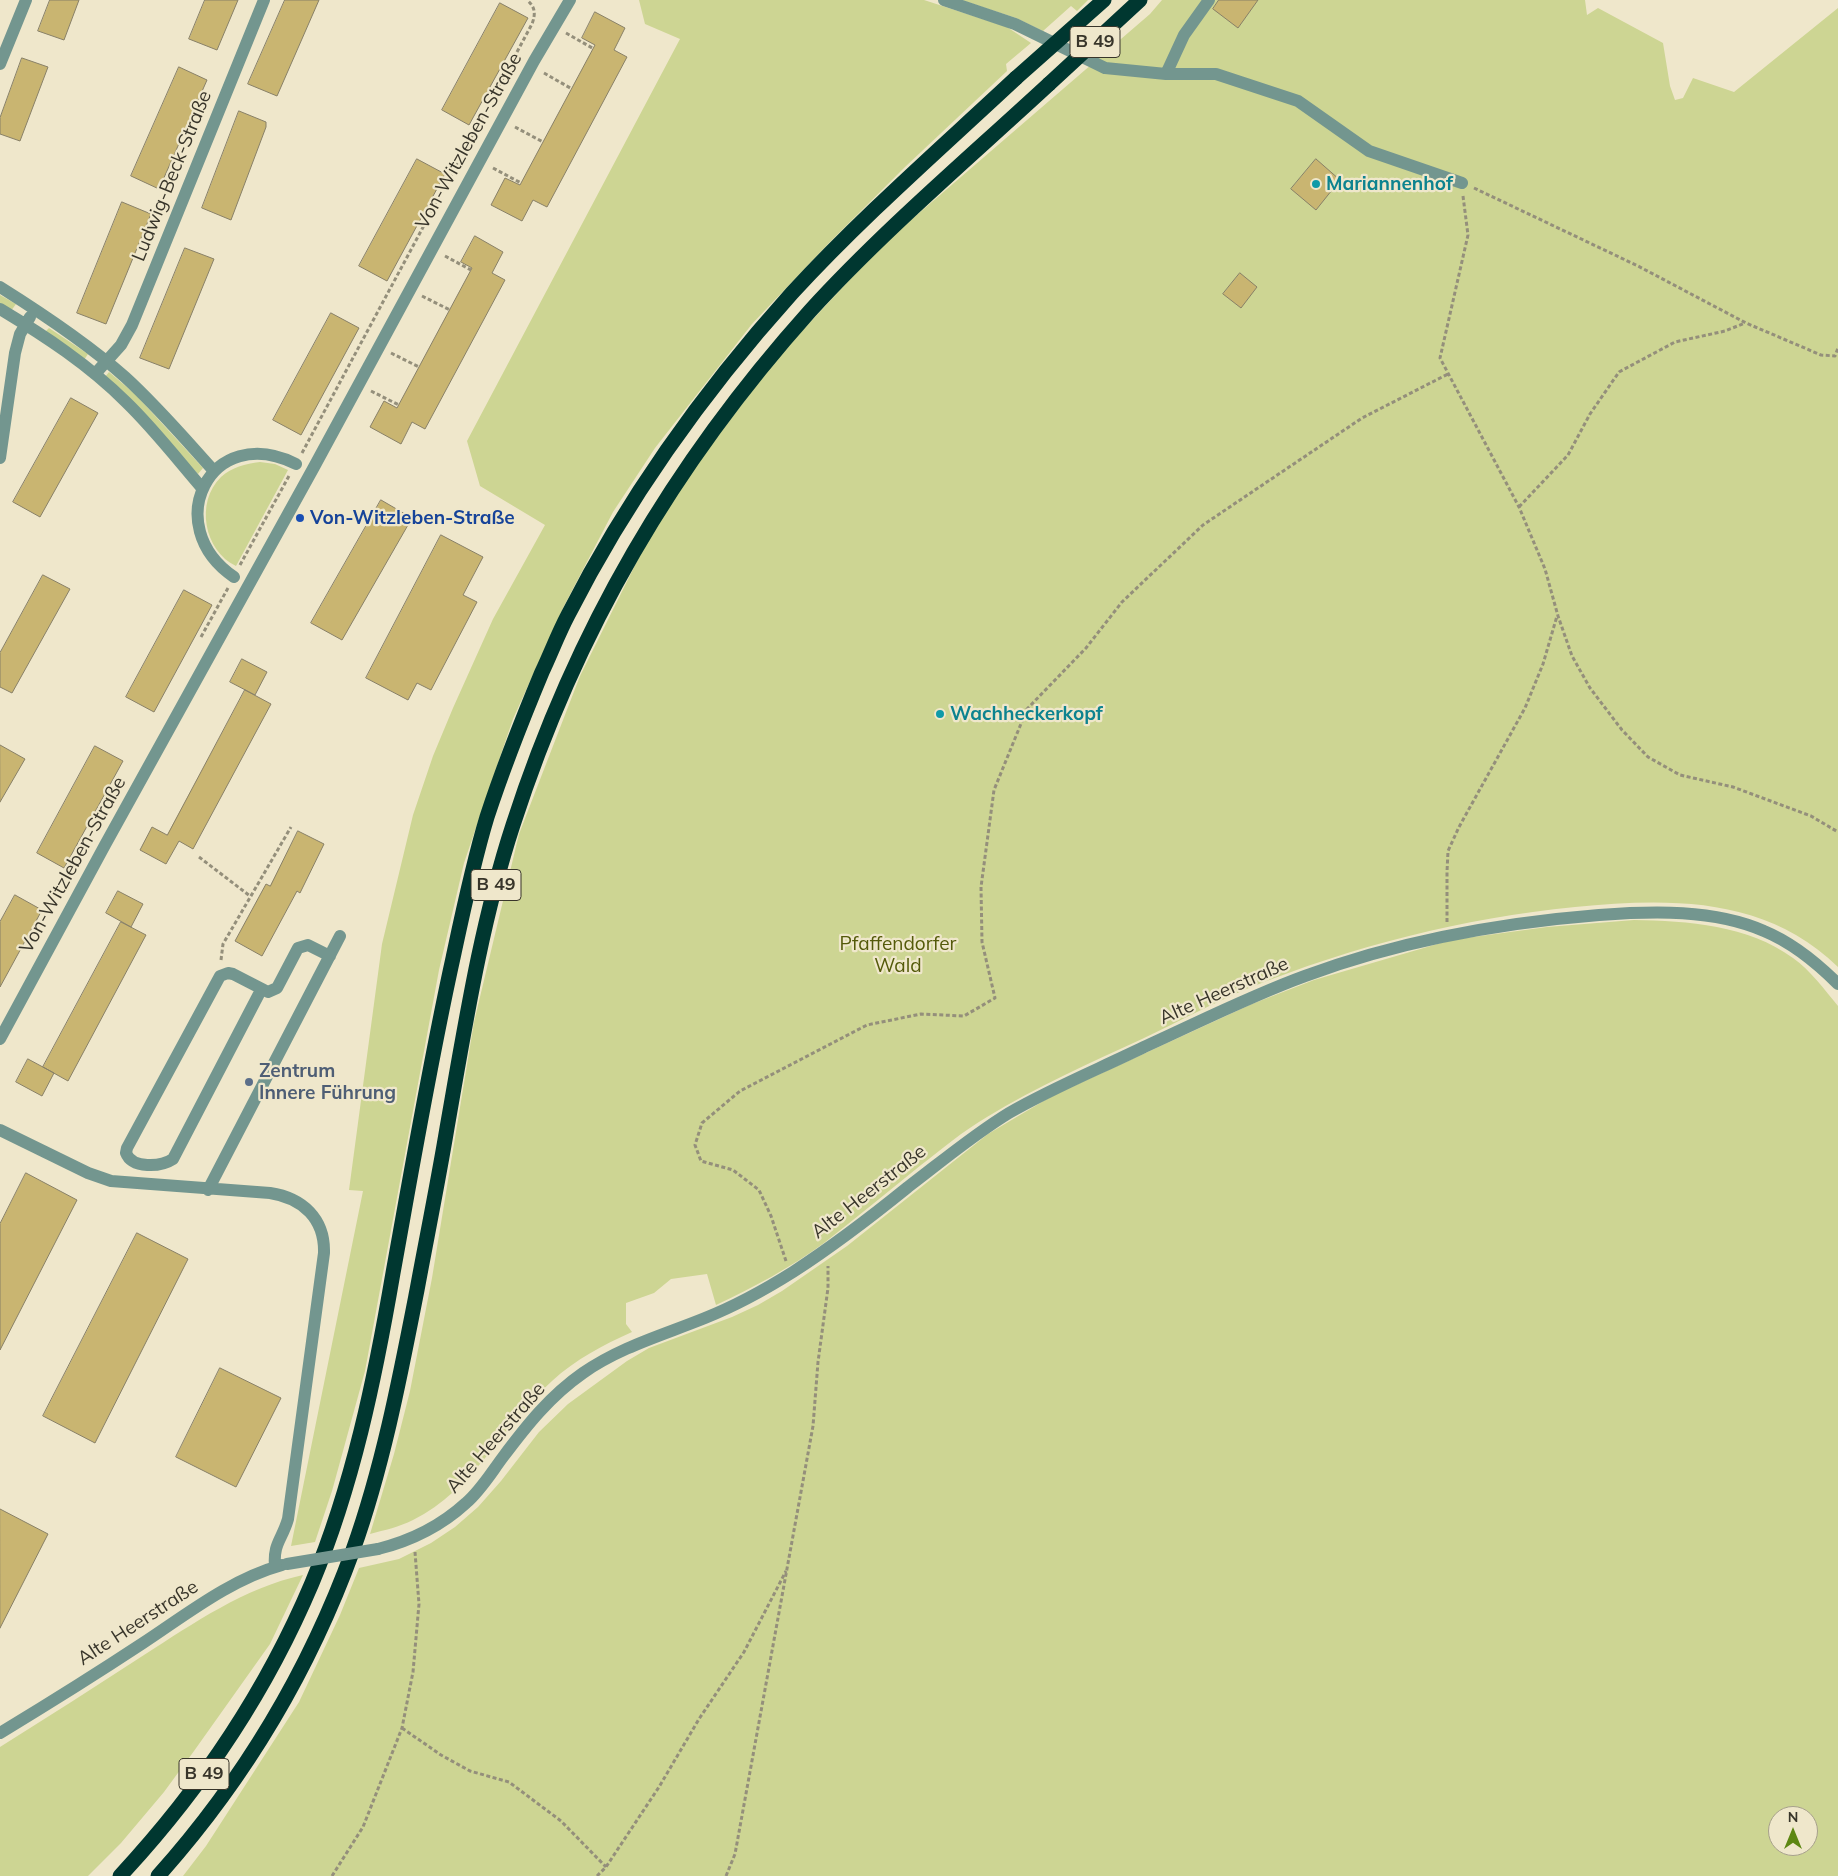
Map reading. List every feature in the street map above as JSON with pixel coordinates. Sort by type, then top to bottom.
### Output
[{"type":"highway","name":"B 49","points":[[120,1876],[186,1799],[242,1720],[265,1681],[292,1628],[330,1536],[351,1472],[380,1346],[441,1011],[468,890],[486,822],[510,749],[565,620],[602,552],[656,464],[702,400],[748,344],[795,290],[860,222],[1016,78],[1104,0]]},
{"type":"highway","name":"B 49","points":[[158,1876],[204,1821],[233,1782],[274,1718],[336,1594],[354,1546],[390,1419],[405,1349],[446,1133],[466,1014],[493,895],[511,830],[536,757],[559,698],[590,632],[625,566],[678,479],[723,416],[769,358],[813,308],[879,241],[1140,0]]},
{"type":"street","points":[[0,64],[26,0]]},
{"type":"street","name":"Ludwig-Beck-Straße","points":[[95,374],[120,345],[132,325],[264,0]]},
{"type":"street","name":"Von-Witzleben-Straße","points":[[0,1039],[314,467],[529,69],[570,0]]},
{"type":"street","points":[[944,0],[1015,24],[1105,68],[1166,74],[1216,74],[1298,101],[1369,151],[1462,183]]},
{"type":"street","points":[[1166,74],[1184,35],[1209,0]]},
{"type":"street","points":[[0,288],[35,310],[106,361],[149,401],[214,471]]},
{"type":"street","points":[[0,309],[78,360],[127,402],[202,488]]},
{"type":"street","points":[[0,458],[15,353],[20,334],[35,310]]},
{"type":"street","points":[[234,577],[215,561],[204,544],[200,532],[198,511],[202,488],[214,471],[232,459],[256,454],[279,456],[296,464]]},
{"type":"street","name":"Alte Heerstraße","points":[[0,1733],[240,1582],[281,1565],[378,1549],[413,1537],[444,1520],[468,1501],[548,1401],[580,1376],[613,1355],[726,1309],[791,1274],[828,1248],[950,1153],[1003,1117],[1047,1093],[1285,983],[1365,957],[1447,935],[1550,919],[1625,913],[1673,913],[1737,922],[1762,930],[1799,949],[1838,984]]},
{"type":"street","points":[[208,1190],[340,936]]},
{"type":"street","points":[[261,990],[173,1159],[164,1163],[138,1164],[129,1159],[126,1153],[127,1148],[217,980],[224,974],[233,974],[268,992],[277,988],[301,946],[308,945],[330,956]]},
{"type":"street","points":[[0,1130],[97,1177],[120,1183],[270,1193],[284,1196],[297,1202],[312,1214],[321,1227],[324,1239],[323,1262],[288,1519],[284,1532],[275,1548],[281,1565]]},
{"type":"path","points":[[196,645],[296,464],[532,24],[533,4],[527,0]]},
{"type":"path","points":[[566,33],[594,49]]},
{"type":"path","points":[[544,73],[572,89]]},
{"type":"path","points":[[514,127],[543,142]]},
{"type":"path","points":[[492,168],[521,183]]},
{"type":"path","points":[[1462,183],[1638,266],[1746,323],[1821,355],[1835,356],[1838,348]]},
{"type":"path","points":[[1462,183],[1468,235],[1440,358],[1519,507],[1545,570],[1572,656],[1590,688],[1622,730],[1648,757],[1680,775],[1741,790],[1811,816],[1838,832]]},
{"type":"path","points":[[444,255],[471,270]]},
{"type":"path","points":[[422,296],[450,310]]},
{"type":"path","points":[[1519,507],[1568,455],[1590,414],[1619,372],[1675,342],[1725,331],[1746,323]]},
{"type":"path","points":[[391,353],[419,367]]},
{"type":"path","points":[[791,1274],[771,1216],[759,1190],[733,1170],[701,1161],[695,1145],[702,1123],[740,1091],[867,1025],[921,1014],[964,1016],[995,998],[982,942],[981,887],[994,790],[1027,709],[1086,648],[1122,602],[1204,525],[1362,418],[1448,374]]},
{"type":"path","points":[[371,391],[399,406]]},
{"type":"path","points":[[1447,935],[1446,872],[1448,851],[1458,827],[1525,708],[1543,664],[1558,616]]},
{"type":"path","points":[[221,960],[223,944],[291,827]]},
{"type":"path","points":[[198,857],[250,896]]},
{"type":"path","points":[[726,1876],[735,1854],[813,1426],[828,1288],[828,1248]]},
{"type":"path","points":[[332,1876],[363,1826],[402,1728],[413,1672],[418,1604],[413,1537]]},
{"type":"path","points":[[597,1876],[606,1867],[659,1787],[699,1719],[744,1652],[788,1568]]},
{"type":"path","points":[[402,1728],[441,1755],[470,1771],[509,1782],[561,1821],[606,1867]]},
{"type":"green space","points":[[639,0],[924,0],[1007,27],[1031,43],[1006,64],[1007,71],[905,167],[752,324],[655,448],[613,512],[564,606],[513,719],[464,863],[439,970],[365,1371],[332,1491],[315,1542],[291,1546],[363,1191],[349,1190],[382,944],[413,815],[433,756],[493,619],[545,525],[480,486],[467,441],[680,39],[645,24]]},
{"type":"green space","points":[[961,0],[1088,0],[1077,11],[1071,6],[1043,31],[1016,18]]},
{"type":"green space","name":"Pfaffendorfer Wald","points":[[1162,0],[1585,0],[1587,15],[1598,8],[1663,43],[1670,86],[1675,100],[1683,98],[1693,78],[1734,92],[1838,8],[1838,967],[1810,944],[1779,926],[1748,914],[1715,907],[1681,903],[1611,904],[1533,912],[1450,926],[1328,959],[1249,988],[1063,1076],[987,1117],[945,1146],[824,1243],[785,1269],[744,1291],[716,1305],[707,1274],[671,1279],[654,1293],[626,1303],[626,1324],[632,1332],[590,1353],[552,1381],[534,1398],[487,1456],[454,1492],[413,1520],[370,1534],[394,1454],[410,1391],[432,1278],[474,1022],[519,834],[580,676],[654,527],[684,481],[776,359],[882,245],[1150,14]]},
{"type":"green space","points":[[0,295],[16,304],[11,311],[0,304]]},
{"type":"green space","points":[[49,328],[88,354],[84,360],[45,332]]},
{"type":"green space","points":[[109,372],[135,394],[203,468],[198,474],[105,377]]},
{"type":"green space","points":[[260,462],[275,464],[288,470],[236,566],[225,559],[216,549],[210,538],[206,512],[208,499],[213,487],[225,474],[239,466]]},
{"type":"green space","points":[[1634,920],[1717,927],[1757,938],[1793,958],[1811,974],[1838,1006],[1838,1876],[183,1876],[206,1846],[299,1702],[340,1615],[359,1568],[399,1559],[431,1543],[455,1527],[478,1507],[539,1432],[568,1404],[627,1361],[649,1348],[732,1317],[782,1291],[847,1246],[988,1134],[1052,1096],[1252,1004],[1314,980],[1451,940],[1547,927]]},
{"type":"green space","points":[[303,1575],[270,1644],[194,1751],[164,1792],[121,1843],[88,1876],[0,1876],[0,1747],[220,1608],[260,1588]]},
{"type":"building","points":[[50,0],[79,0],[64,40],[38,31]]},
{"type":"building","points":[[205,0],[238,0],[217,50],[189,39]]},
{"type":"building","points":[[285,0],[319,0],[277,96],[248,84]]},
{"type":"building","points":[[1219,0],[1258,0],[1238,28],[1213,9]]},
{"type":"building","points":[[500,3],[528,18],[469,125],[442,110]]},
{"type":"building","points":[[595,12],[625,28],[614,50],[627,57],[547,207],[533,200],[522,221],[491,205],[505,178],[520,185],[595,45],[582,38]]},
{"type":"building","points":[[22,58],[48,67],[20,141],[0,134],[0,118]]},
{"type":"building","points":[[179,67],[207,80],[159,189],[131,176]]},
{"type":"building","points":[[239,111],[266,122],[266,127],[231,220],[202,208]]},
{"type":"building","points":[[417,159],[445,174],[387,281],[359,266]]},
{"type":"building","name":"Mariannenhof","points":[[1316,159],[1340,180],[1316,210],[1291,189]]},
{"type":"building","points":[[122,202],[151,214],[106,324],[77,313]]},
{"type":"building","points":[[475,236],[503,252],[492,273],[505,280],[425,429],[412,422],[401,444],[370,427],[384,401],[397,408],[472,268],[461,262]]},
{"type":"building","points":[[185,248],[214,259],[169,369],[140,358]]},
{"type":"building","points":[[1240,273],[1257,287],[1241,308],[1223,294]]},
{"type":"building","points":[[331,313],[359,328],[301,435],[273,420]]},
{"type":"building","points":[[71,398],[98,413],[40,517],[13,502]]},
{"type":"building","points":[[381,500],[412,518],[342,640],[311,623]]},
{"type":"building","points":[[441,535],[483,557],[463,595],[477,602],[431,690],[417,683],[408,700],[366,678]]},
{"type":"building","points":[[43,575],[70,589],[12,693],[0,687],[0,653]]},
{"type":"building","points":[[184,590],[212,605],[154,712],[126,697]]},
{"type":"building","points":[[242,659],[267,672],[255,695],[230,682]]},
{"type":"building","points":[[245,690],[271,704],[193,849],[179,841],[166,864],[140,850],[152,827],[167,835]]},
{"type":"building","points":[[0,745],[25,759],[0,802]]},
{"type":"building","points":[[95,746],[123,761],[64,868],[37,853]]},
{"type":"building","points":[[298,831],[324,844],[300,893],[297,891],[262,956],[235,941],[266,884],[270,886]]},
{"type":"building","points":[[118,891],[143,904],[131,927],[106,913]]},
{"type":"building","points":[[15,895],[42,910],[0,987],[0,922]]},
{"type":"building","points":[[121,922],[146,935],[68,1081],[43,1067]]},
{"type":"building","points":[[28,1059],[54,1073],[42,1096],[16,1082]]},
{"type":"building","points":[[26,1173],[77,1200],[0,1350],[0,1224]]},
{"type":"building","points":[[137,1233],[188,1259],[95,1443],[43,1416]]},
{"type":"building","points":[[220,1368],[281,1398],[236,1487],[176,1457]]},
{"type":"building","points":[[0,1509],[48,1534],[0,1628]]},
{"type":"place","name":"Mariannenhof","points":[[1316,184]]},
{"type":"place","name":"Von-Witzleben-Straße","points":[[300,518]]},
{"type":"place","name":"Wachheckerkopf","points":[[940,714]]},
{"type":"place","name":"Zentrum Innere Führung","points":[[249,1082]]}]
